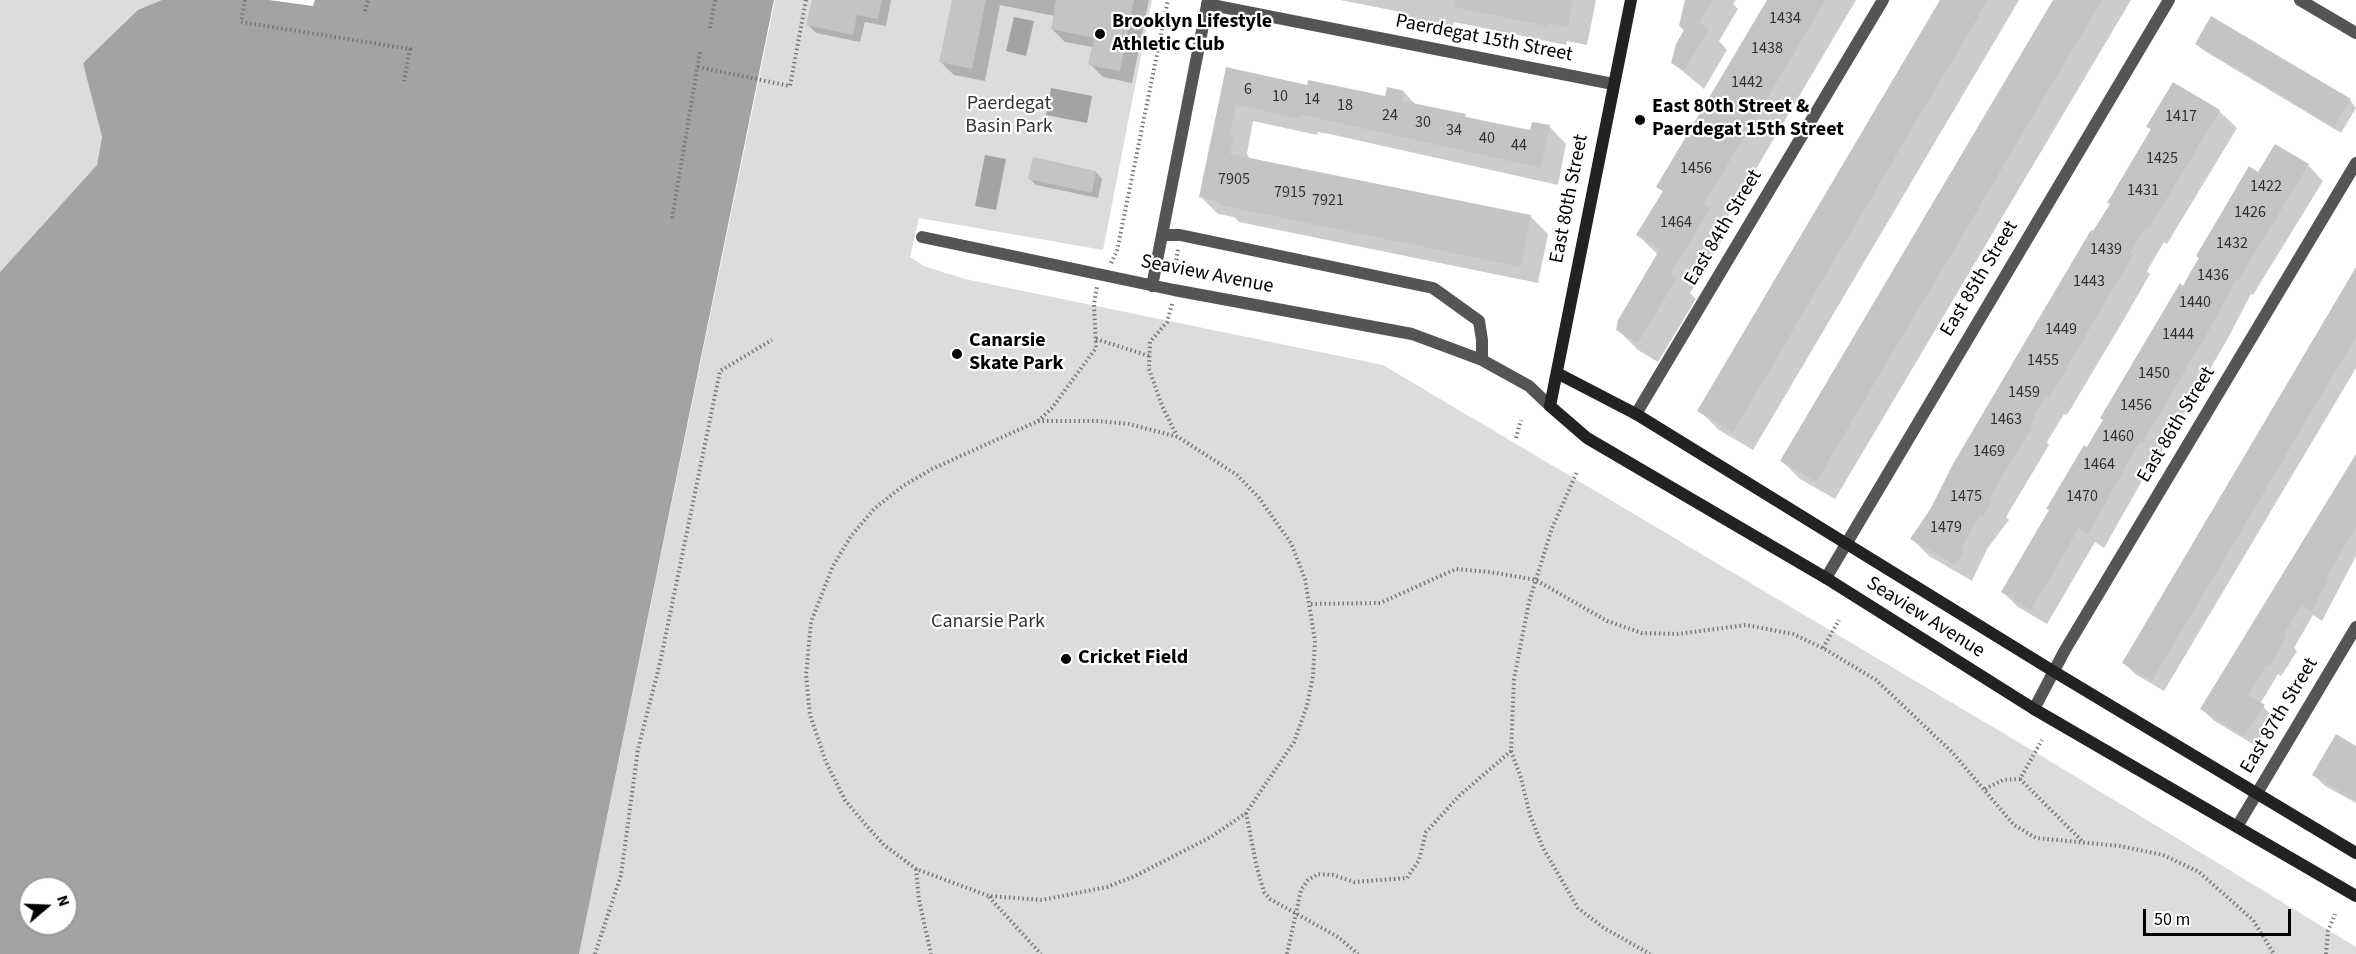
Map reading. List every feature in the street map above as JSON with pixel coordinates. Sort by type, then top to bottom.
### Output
[{"type":"street","name":"East 80th Street","points":[[1550,405],[1630,0]]},
{"type":"street","name":"East 84th Street","points":[[1636,414],[1883,0]]},
{"type":"street","name":"East 85th Street","points":[[1826,578],[2169,0]]},
{"type":"street","points":[[2300,0],[2356,33]]},
{"type":"street","name":"Paerdegat 15th Street","points":[[1208,2],[1613,84]]},
{"type":"street","points":[[1152,286],[1208,2]]},
{"type":"street","name":"East 86th Street","points":[[2034,709],[2053,671],[2356,163]]},
{"type":"street","name":"Seaview Avenue","points":[[1162,235],[1180,235],[1433,288],[1479,321],[1482,360]]},
{"type":"street","name":"Seaview Avenue","points":[[922,237],[1105,274],[1152,286],[1412,334],[1482,360],[1529,386],[1587,438],[1826,578],[2034,709],[2238,825],[2356,896]]},
{"type":"street","name":"Seaview Avenue","points":[[1557,373],[1636,414],[2053,671],[2356,853]]},
{"type":"street","name":"East 87th Street","points":[[2238,825],[2356,627]]},
{"type":"path","points":[[245,0],[241,22],[410,49],[404,82]]},
{"type":"path","points":[[365,11],[368,0]]},
{"type":"path","points":[[710,28],[715,0]]},
{"type":"path","points":[[698,67],[790,86],[806,0]]},
{"type":"path","points":[[1038,421],[1129,424],[1178,437],[1237,475],[1259,498],[1291,543],[1311,604],[1315,641],[1313,676],[1307,706],[1294,742],[1246,813],[1211,837],[1177,856],[1107,887],[1042,900],[988,897],[916,869],[884,845],[864,823],[845,800],[826,762],[810,715],[806,675],[811,622],[833,566],[851,536],[875,508],[903,486],[932,469],[1038,421],[1052,408],[1088,362],[1096,348],[1094,300],[1097,286],[1117,251],[1168,0]]},
{"type":"path","points":[[672,219],[700,52]]},
{"type":"path","points":[[1175,269],[1179,242]]},
{"type":"path","points":[[1173,299],[1167,322],[1150,342],[1149,369],[1162,406],[1178,437]]},
{"type":"path","points":[[1096,339],[1149,356]]},
{"type":"path","points":[[595,954],[621,875],[638,749],[667,628],[720,371],[772,340]]},
{"type":"path","points":[[1516,438],[1521,420]]},
{"type":"path","points":[[1577,472],[1552,528],[1536,580],[1514,679],[1511,751],[1521,778],[1530,815],[1543,848],[1578,908],[1604,928],[1650,954]]},
{"type":"path","points":[[1311,604],[1380,603],[1456,569],[1536,580],[1607,621],[1642,633],[1677,634],[1746,625],[1793,634],[1823,648],[1876,681],[1952,752],[2014,825],[2036,838],[2120,846],[2163,855],[2199,872],[2253,920],[2275,954]]},
{"type":"path","points":[[1823,648],[1839,620]]},
{"type":"path","points":[[2020,779],[2042,740]]},
{"type":"path","points":[[1287,954],[1301,890],[1308,880],[1318,874],[1333,875],[1354,882],[1407,878],[1419,860],[1426,832],[1460,795],[1511,751]]},
{"type":"path","points":[[1985,789],[2003,780],[2020,779],[2084,842]]},
{"type":"path","points":[[1246,813],[1264,892],[1270,899],[1338,937],[1358,954]]},
{"type":"path","points":[[916,869],[919,900],[931,954]]},
{"type":"path","points":[[988,897],[1041,954]]},
{"type":"path","points":[[2326,954],[2328,932],[2335,914]]},
{"type":"green space","points":[[0,0],[187,0],[83,62],[102,137],[97,165],[0,272]]},
{"type":"green space","name":"Canarsie Park","points":[[775,0],[1152,0],[1103,250],[919,218],[910,257],[924,266],[965,279],[1383,365],[2035,752],[2356,947],[2356,954],[579,954]]},
{"type":"shaded area","points":[[162,0],[269,0],[313,6],[315,0],[774,0],[579,954],[0,954],[0,272],[97,165],[102,137],[83,63],[138,10]]},
{"type":"shaded area","points":[[1014,17],[1034,21],[1026,56],[1006,51]]},
{"type":"shaded area","points":[[1051,88],[1092,96],[1087,123],[1046,115]]},
{"type":"shaded area","points":[[985,155],[1006,159],[996,210],[975,206]]},
{"type":"building","points":[[812,0],[882,0],[878,19],[857,15],[853,35],[806,25]]},
{"type":"building","points":[[952,0],[986,0],[972,69],[939,62]]},
{"type":"building","name":"Brooklyn Lifestyle Athletic Club","points":[[1056,0],[1134,0],[1120,71],[1088,65],[1094,38],[1051,29]]},
{"type":"building","points":[[1455,0],[1573,0],[1568,27],[1548,23],[1547,26],[1454,7]]},
{"type":"building","points":[[1685,0],[1713,0],[1699,23],[1709,29],[1684,71],[1671,63],[1676,44],[1684,30],[1679,26]]},
{"type":"building","points":[[1767,0],[1826,0],[1704,204],[1711,208],[1670,274],[1677,278],[1638,343],[1616,330],[1618,320],[1660,249],[1636,235],[1663,191],[1656,187]]},
{"type":"building","points":[[1940,0],[1988,0],[1733,432],[1697,411]]},
{"type":"building","points":[[2053,0],[2102,0],[1816,482],[1780,461]]},
{"type":"building","points":[[2211,16],[2351,99],[2334,127],[2195,44]]},
{"type":"building","points":[[1226,67],[1307,85],[1308,80],[1385,96],[1387,87],[1404,91],[1402,101],[1466,114],[1465,117],[1530,130],[1532,122],[1550,125],[1541,168],[1316,118],[1301,115],[1300,119],[1236,105],[1230,137],[1234,138],[1230,154],[1531,215],[1521,267],[1220,205],[1221,202],[1199,197]]},
{"type":"building","points":[[2173,82],[2220,110],[2149,228],[2147,226],[2130,253],[2133,255],[2049,398],[2046,397],[2038,410],[2030,424],[2033,426],[1989,499],[1992,501],[1983,517],[1980,516],[1961,548],[1964,550],[1955,565],[1910,539],[1931,508],[1953,464],[2091,230],[2093,231],[2110,204],[2107,203],[2151,129],[2146,127]]},
{"type":"building","points":[[2275,144],[2309,164],[2238,281],[2236,280],[2212,325],[2142,443],[2140,441],[2088,534],[2079,528],[2031,610],[2001,592],[2049,510],[2046,509],[2084,445],[2087,447],[2103,420],[2100,418],[2180,283],[2183,286],[2199,258],[2196,256],[2249,166],[2258,172]]},
{"type":"building","points":[[1033,157],[1096,171],[1092,193],[1028,179]]},
{"type":"building","points":[[2356,267],[2356,337],[2152,681],[2122,663]]},
{"type":"building","points":[[2356,454],[2356,527],[2326,578],[2329,580],[2311,611],[2302,605],[2283,636],[2286,638],[2270,666],[2267,664],[2248,695],[2265,705],[2244,736],[2200,709]]},
{"type":"building","points":[[2336,734],[2356,746],[2356,801],[2312,775]]},
{"type":"place","name":"Brooklyn Lifestyle Athletic Club","points":[[1100,34]]},
{"type":"place","name":"East 80th Street & Paerdegat 15th Street","points":[[1640,120]]},
{"type":"place","name":"Canarsie Skate Park","points":[[957,354]]},
{"type":"place","name":"Cricket Field","points":[[1066,659]]},
{"type":"park label","name":"Paerdegat Basin Park","points":[[1009,116]]}]
